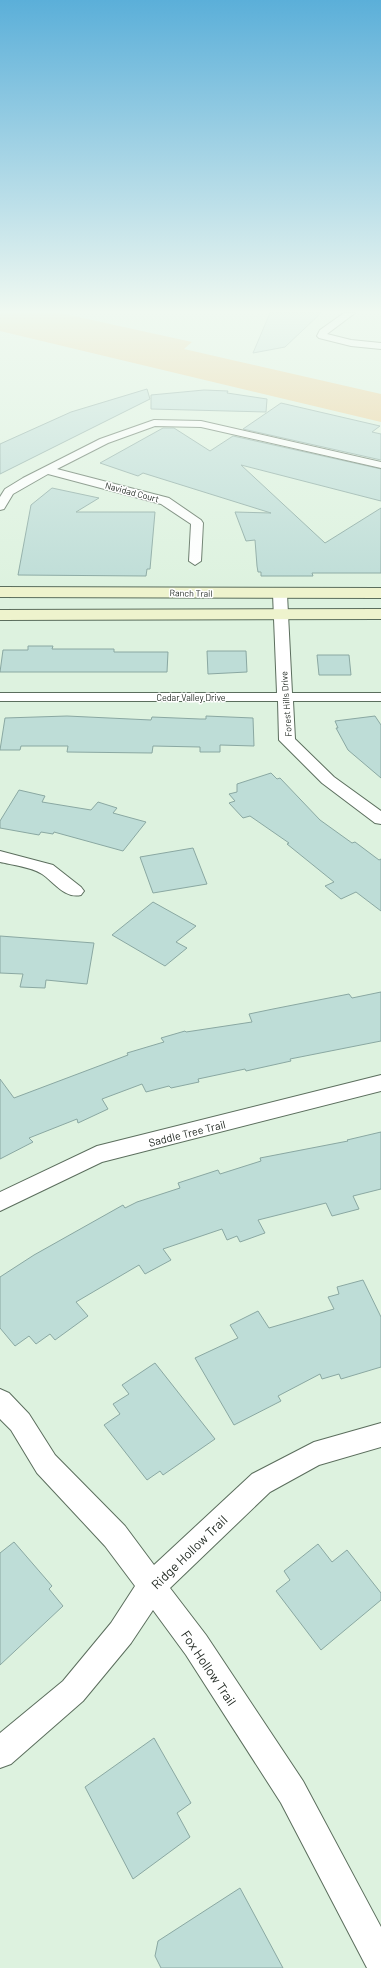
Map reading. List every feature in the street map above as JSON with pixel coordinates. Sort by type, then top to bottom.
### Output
[{"type":"main road","name":"Ranch Trail","points":[[0,592],[280,594],[381,593]]},
{"type":"main road","name":"Ranch Trail","points":[[0,616],[381,614]]},
{"type":"street","points":[[0,506],[9,492],[46,470],[104,441],[154,423],[201,424],[381,465]]},
{"type":"street","name":"Navidad Court","points":[[46,470],[165,500],[197,523],[195,561]]},
{"type":"street","name":"Forest Hills Drive","points":[[280,594],[287,740],[328,780],[381,819]]},
{"type":"street","name":"Cedar Valley Drive","points":[[0,697],[381,697]]},
{"type":"street","points":[[0,856],[47,868],[75,891]]},
{"type":"street","name":"Saddle Tree Trail","points":[[0,1202],[97,1155],[381,1083]]},
{"type":"street","name":"Fox Hollow Trail","points":[[0,1402],[20,1422],[46,1464],[115,1536],[151,1587],[196,1645],[292,1792],[381,1960]]},
{"type":"street","name":"Ridge Hollow Trail","points":[[0,1753],[73,1691],[121,1633],[151,1587],[261,1483],[314,1454],[381,1435]]},
{"type":"shaded area","points":[[309,405],[381,405],[381,422]]},
{"type":"building","points":[[95,405],[138,405],[0,474],[0,444],[71,412]]},
{"type":"building","points":[[151,405],[267,405],[266,412],[151,409]]},
{"type":"building","points":[[278,405],[289,405],[380,426],[372,432],[381,434],[381,460],[243,429]]},
{"type":"building","points":[[163,428],[174,428],[210,451],[233,436],[381,469],[381,501],[241,465],[325,543],[381,508],[381,573],[312,573],[313,576],[261,576],[261,572],[258,572],[257,566],[255,540],[246,541],[235,512],[271,513],[143,473],[138,476],[100,463]]},
{"type":"building","points":[[52,488],[99,498],[76,512],[155,512],[150,569],[147,569],[146,576],[18,575],[31,505]]},
{"type":"building","points":[[28,646],[53,646],[52,649],[114,649],[114,652],[168,652],[167,672],[0,672],[3,650],[28,650]]},
{"type":"building","points":[[207,651],[246,651],[247,672],[208,674]]},
{"type":"building","points":[[317,655],[349,655],[351,675],[319,675]]},
{"type":"building","points":[[67,716],[151,720],[152,717],[206,719],[206,716],[253,718],[254,746],[220,745],[220,752],[200,752],[200,747],[153,746],[152,753],[67,752],[68,746],[21,746],[20,750],[0,750],[5,718]]},
{"type":"building","points":[[375,716],[381,725],[381,778],[348,750],[336,728],[338,728],[335,721]]},
{"type":"building","points":[[271,773],[277,779],[280,778],[320,820],[352,843],[355,842],[379,860],[381,859],[381,911],[356,892],[341,899],[325,886],[334,882],[287,844],[289,843],[250,816],[243,818],[229,803],[235,801],[229,794],[237,792],[237,784]]},
{"type":"building","points":[[19,790],[45,796],[42,802],[91,810],[98,802],[117,808],[113,813],[146,822],[123,851],[54,832],[53,834],[41,832],[39,835],[0,828],[0,821]]},
{"type":"building","points":[[193,848],[207,884],[153,893],[140,857]]},
{"type":"building","points":[[153,902],[196,926],[176,942],[187,948],[165,966],[112,935]]},
{"type":"building","points":[[0,936],[94,943],[87,984],[46,980],[45,988],[20,987],[23,974],[0,973]]},
{"type":"building","points":[[381,992],[381,1041],[290,1059],[291,1061],[246,1071],[245,1069],[198,1079],[199,1082],[171,1088],[169,1086],[146,1092],[142,1084],[102,1099],[108,1109],[78,1123],[77,1119],[29,1138],[33,1142],[0,1159],[0,1079],[14,1098],[128,1055],[127,1053],[164,1042],[161,1038],[185,1031],[252,1022],[249,1014],[273,1009],[349,994],[352,998]]},
{"type":"building","points":[[381,1132],[381,1189],[353,1196],[359,1209],[332,1216],[326,1203],[258,1220],[265,1233],[240,1242],[237,1236],[227,1240],[222,1229],[163,1249],[171,1260],[145,1274],[139,1265],[76,1302],[88,1316],[55,1340],[50,1334],[36,1344],[29,1336],[15,1346],[0,1328],[0,1277],[34,1255],[123,1205],[125,1208],[137,1202],[180,1188],[178,1183],[218,1170],[220,1174],[261,1161],[260,1158],[348,1141],[347,1140]]},
{"type":"building","points":[[363,1280],[381,1317],[381,1367],[341,1379],[339,1374],[322,1379],[320,1374],[278,1396],[281,1401],[234,1425],[195,1358],[238,1338],[230,1325],[258,1311],[269,1328],[334,1309],[328,1297],[339,1294],[337,1287]]},
{"type":"building","points":[[155,1363],[215,1439],[163,1475],[160,1471],[147,1480],[104,1425],[120,1414],[113,1404],[129,1394],[122,1385]]},
{"type":"building","points":[[14,1542],[52,1586],[49,1589],[63,1606],[0,1665],[0,1553]]},
{"type":"building","points":[[318,1544],[332,1562],[347,1550],[381,1593],[381,1600],[321,1650],[276,1591],[290,1580],[284,1571]]},
{"type":"building","points":[[154,1738],[191,1803],[177,1813],[190,1837],[133,1879],[85,1787]]},
{"type":"building","points":[[240,1888],[283,1968],[161,1968],[155,1956],[158,1941]]}]
